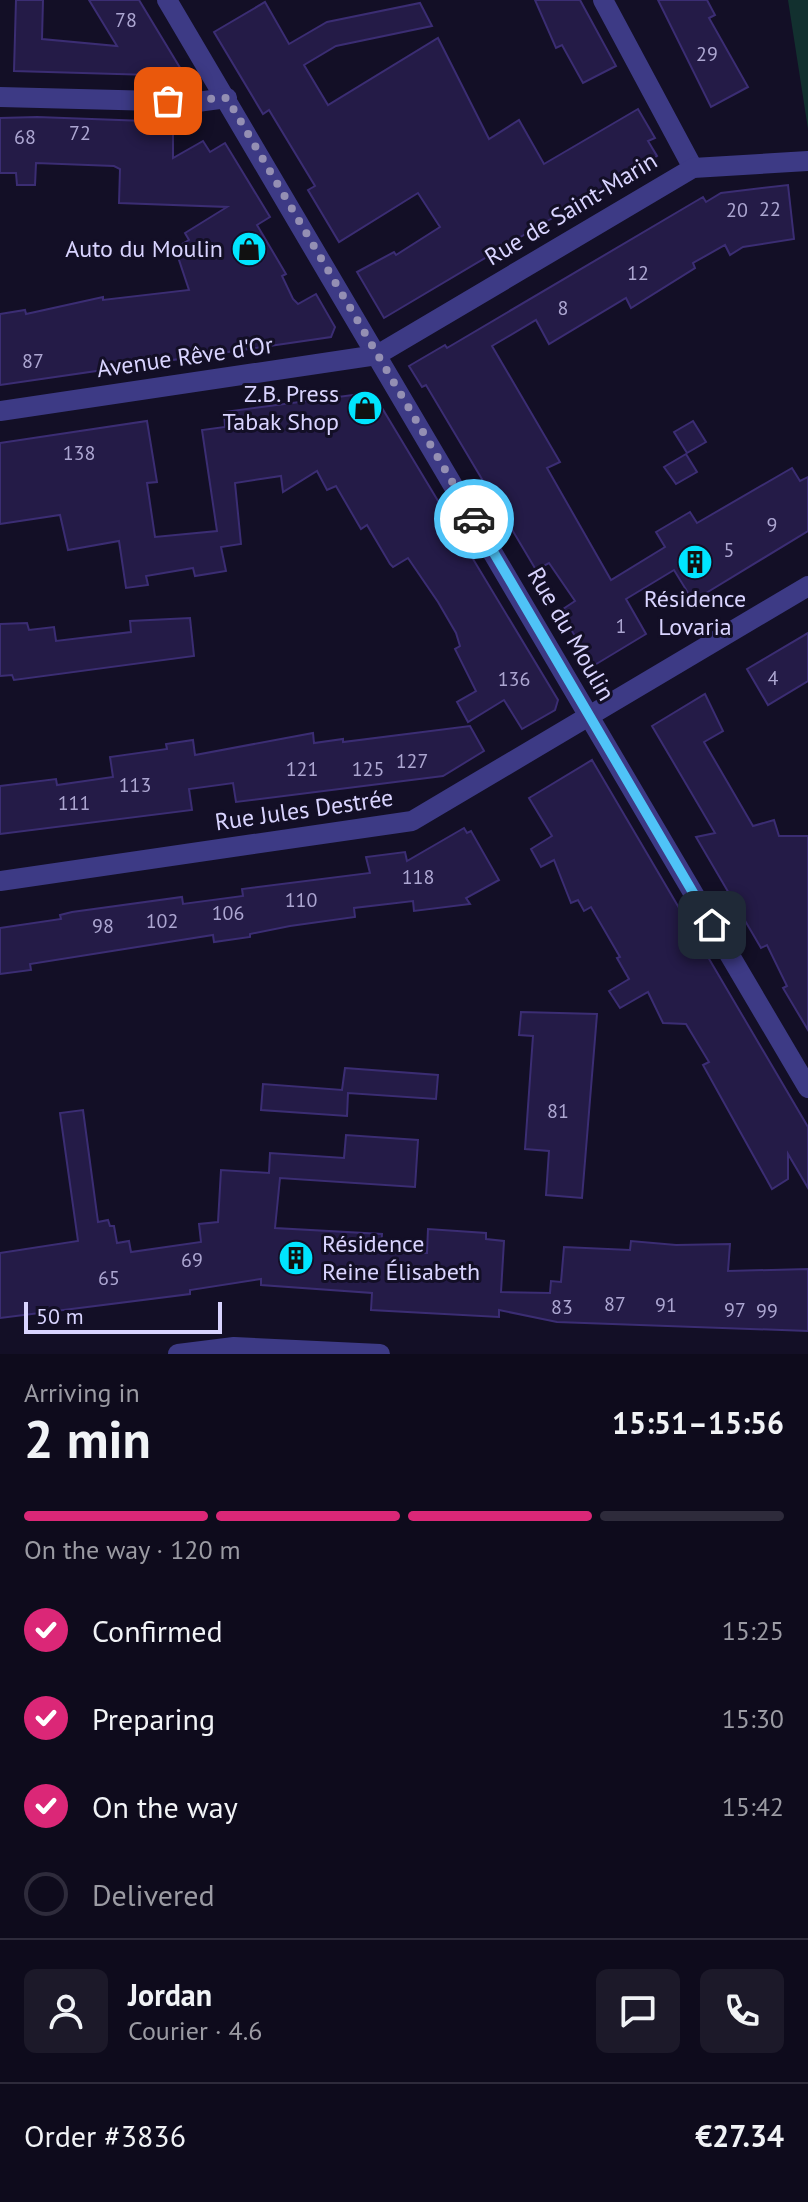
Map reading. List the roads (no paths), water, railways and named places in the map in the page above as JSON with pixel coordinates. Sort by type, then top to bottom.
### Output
[{"type":"street","name":"Rue du Moulin","points":[[167,0],[808,1088]]},
{"type":"street","points":[[603,0],[693,168]]},
{"type":"street","points":[[0,97],[197,102],[227,98]]},
{"type":"street","name":"Rue de Saint-Marin","points":[[377,355],[693,168],[808,161]]},
{"type":"street","name":"Avenue Rêve d'Or","points":[[0,411],[377,355]]},
{"type":"street","name":"Rue Jules Destrée","points":[[0,881],[412,821],[808,586]]},
{"type":"street","points":[[178,1354],[234,1347],[308,1353],[380,1354]]},
{"type":"place","name":"Auto du Moulin","points":[[249,249]]},
{"type":"place","name":"Z.B. Press Tabak Shop","points":[[365,408]]},
{"type":"place","name":"Résidence Lovaria","points":[[695,562]]},
{"type":"place","name":"Résidence Reine Élisabeth","points":[[296,1258]]}]
